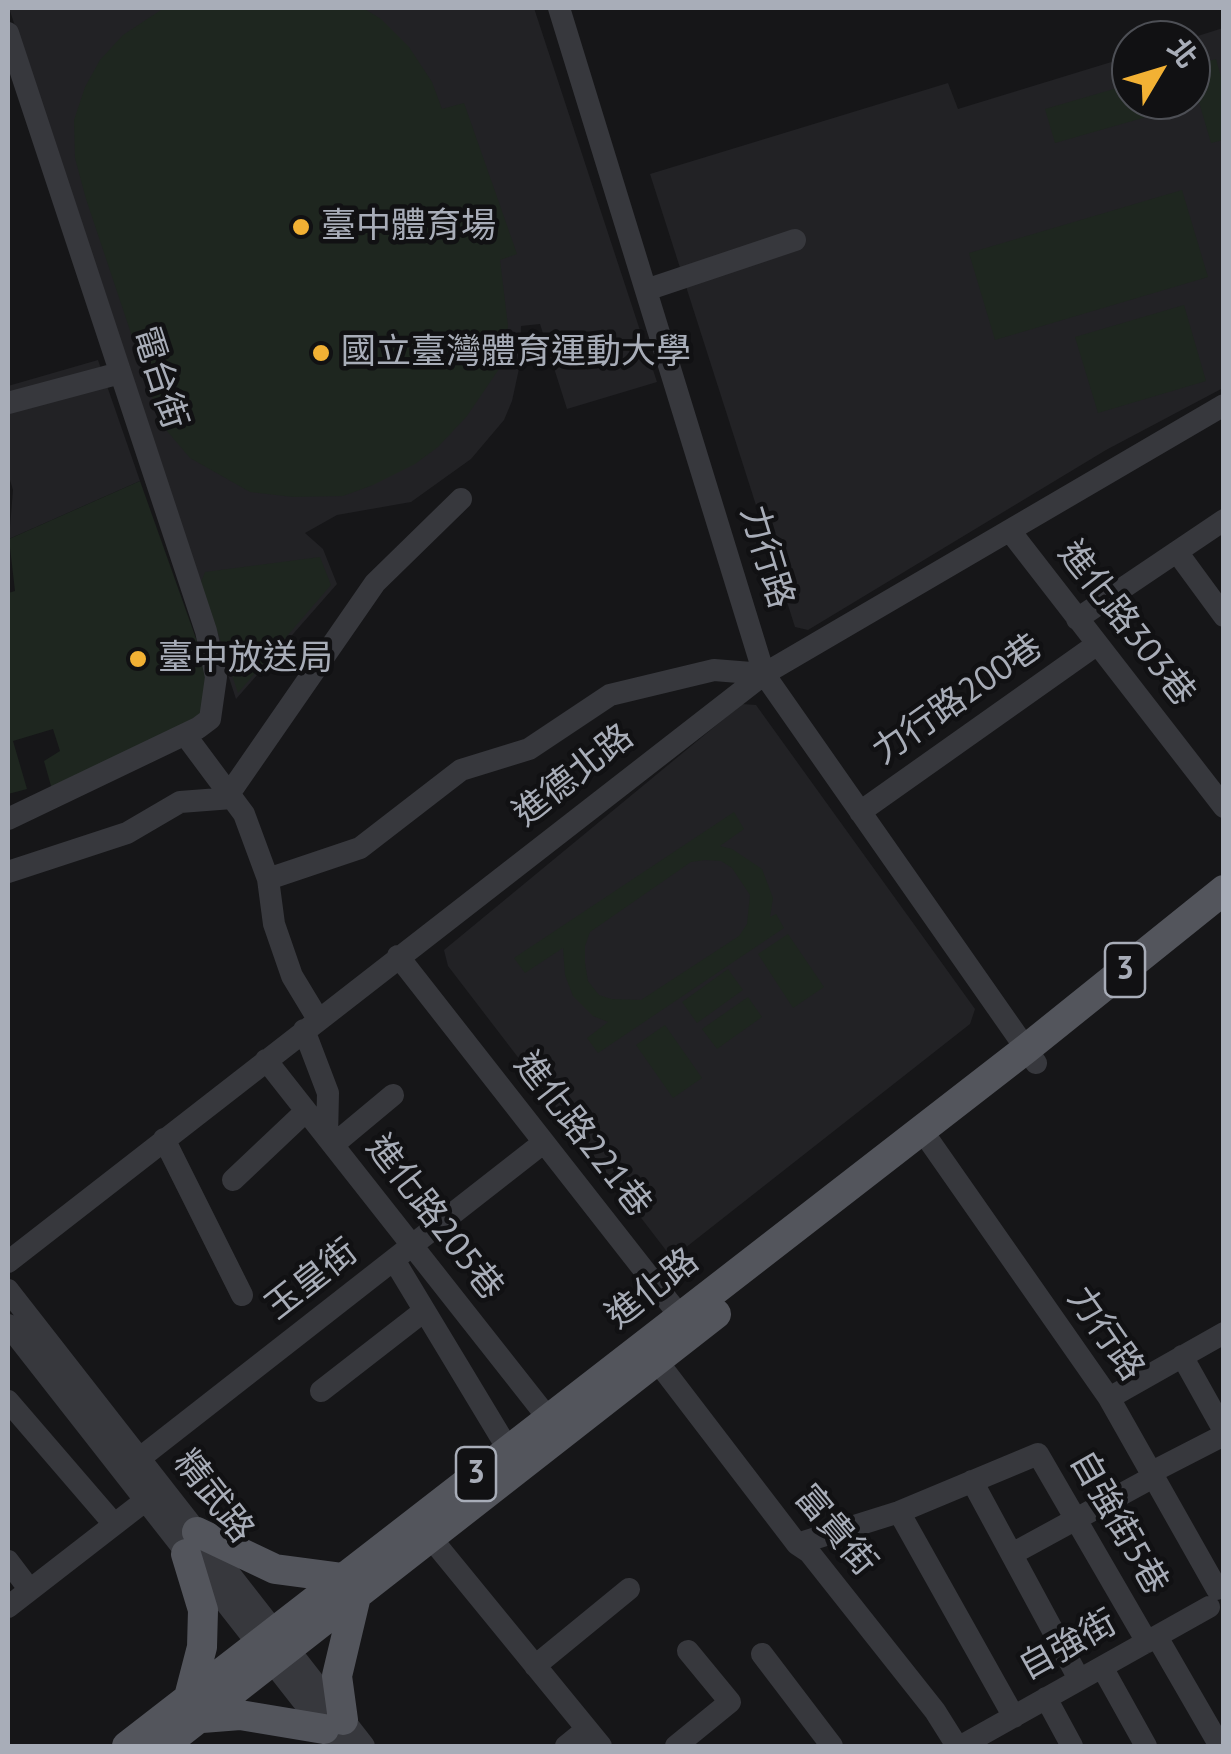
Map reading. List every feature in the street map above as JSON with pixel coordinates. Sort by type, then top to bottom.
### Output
[{"type":"main road","name":"進化路","points":[[1031,1056],[1224,890]]},
{"type":"main road","name":"進化路","points":[[127,1746],[196,1708],[350,1587],[508,1448],[1224,914]]},
{"type":"main road","name":"進化路","points":[[350,1587],[430,1537],[657,1362],[925,1135]]},
{"type":"main road","points":[[192,1543],[350,1587],[337,1676],[335,1732],[196,1708],[203,1610],[192,1543]]},
{"type":"main road","name":"進化路","points":[[163,1746],[196,1708]]},
{"type":"street","name":"力行路","points":[[559,8],[764,674],[1031,1056]]},
{"type":"street","name":"電台街","points":[[8,33],[206,631],[216,677],[210,719],[186,736]]},
{"type":"street","points":[[646,290],[795,240]]},
{"type":"street","points":[[8,403],[120,373]]},
{"type":"street","name":"進德北路","points":[[8,1262],[764,674],[1224,405]]},
{"type":"street","points":[[8,872],[126,833],[180,802],[230,796],[375,583],[461,499]]},
{"type":"street","points":[[1077,619],[1224,520]]},
{"type":"street","name":"進化路303巷","points":[[1010,530],[1224,807]]},
{"type":"street","points":[[1178,552],[1224,616]]},
{"type":"street","name":"力行路200巷","points":[[860,812],[1096,645]]},
{"type":"street","points":[[268,879],[360,848],[461,770],[530,750],[610,695],[714,670],[764,674]]},
{"type":"street","points":[[8,819],[186,736],[244,814],[268,879],[274,924],[311,1024],[328,1093],[330,1141]]},
{"type":"street","name":"進化路221巷","points":[[398,956],[680,1316]]},
{"type":"street","name":"進化路205巷","points":[[266,1060],[330,1141],[402,1253],[548,1418]]},
{"type":"street","points":[[330,1141],[393,1095]]},
{"type":"street","points":[[233,1180],[306,1110]]},
{"type":"street","name":"力行路","points":[[925,1135],[1109,1398],[1154,1474],[1218,1600]]},
{"type":"street","points":[[164,1139],[242,1295]]},
{"type":"street","name":"玉皇街","points":[[131,1465],[544,1143]]},
{"type":"street","name":"進化路205巷","points":[[402,1253],[424,1311],[508,1448]]},
{"type":"street","name":"精武路","points":[[8,1290],[131,1465],[335,1732],[364,1746]]},
{"type":"street","name":"進化路205巷","points":[[321,1391],[424,1311]]},
{"type":"street","points":[[657,1362],[680,1316]]},
{"type":"street","name":"精武路","points":[[8,1325],[131,1465]]},
{"type":"street","points":[[1109,1398],[1224,1333]]},
{"type":"street","points":[[1012,1554],[1224,1433],[1182,1356]]},
{"type":"street","name":"富貴街","points":[[657,1362],[797,1544],[809,1552],[924,1696],[959,1746]]},
{"type":"street","points":[[8,1401],[114,1524]]},
{"type":"street","name":"自強街5巷","points":[[797,1544],[899,1512],[1038,1454],[1220,1746]]},
{"type":"street","points":[[972,1481],[1079,1679]]},
{"type":"street","points":[[8,1608],[153,1494]]},
{"type":"street","points":[[899,1512],[1014,1717]]},
{"type":"street","points":[[430,1537],[594,1738],[566,1746]]},
{"type":"street","points":[[8,1561],[30,1590]]},
{"type":"street","points":[[535,1666],[630,1589]]},
{"type":"street","name":"自強街","points":[[959,1746],[1218,1600]]},
{"type":"street","points":[[676,1746],[730,1702],[688,1651]]},
{"type":"street","points":[[762,1654],[832,1746]]},
{"type":"street","points":[[1102,1667],[1146,1746]]},
{"type":"street","points":[[1046,1698],[1072,1746]]},
{"type":"shaded area","name":"臺中體育場","points":[[9,8],[534,8],[657,382],[567,409],[540,324],[521,326],[520,364],[512,401],[504,420],[471,459],[411,502],[337,515],[305,533],[323,549],[337,584],[236,699]]},
{"type":"shaded area","name":"臺中體育場","points":[[164,8],[363,8],[381,19],[409,47],[432,82],[442,109],[464,103],[517,254],[500,260],[508,326],[501,366],[467,416],[438,447],[415,464],[373,485],[343,496],[293,497],[250,492],[190,458],[167,431],[86,199],[75,158],[74,120],[85,87],[100,60],[123,35]]},
{"type":"shaded area","points":[[1223,28],[1223,388],[1106,450],[808,630],[795,627],[650,174],[948,83],[958,109],[1111,62],[1111,120],[1211,120],[1211,32]]},
{"type":"shaded area","points":[[1216,59],[1223,84],[1223,140],[1211,143],[1204,120],[1211,120],[1211,60]]},
{"type":"shaded area","points":[[1111,90],[1111,120],[1136,120],[1055,143],[1045,109]]},
{"type":"shaded area","points":[[1182,190],[1208,277],[995,340],[969,253]]},
{"type":"shaded area","points":[[1184,305],[1206,381],[1098,413],[1075,337]]},
{"type":"shaded area","points":[[98,360],[140,481],[9,539],[13,490],[8,473],[8,386]]},
{"type":"shaded area","points":[[140,481],[210,678],[202,712],[183,732],[53,793],[44,761],[60,751],[53,729],[13,741],[27,789],[8,794],[8,593],[15,591],[9,539]]},
{"type":"shaded area","points":[[320,557],[331,585],[238,693],[201,582],[205,572]]},
{"type":"shaded area","points":[[742,704],[756,705],[975,1009],[970,1024],[680,1252],[668,1253],[448,966],[444,950]]},
{"type":"shaded area","points":[[734,812],[744,829],[720,846],[732,849],[762,869],[773,898],[770,917],[776,914],[784,928],[598,1053],[587,1038],[608,1022],[593,1016],[573,996],[565,975],[563,948],[525,973],[514,958]],"holes":[[[721,861],[732,868],[750,895],[747,924],[739,936],[641,1000],[599,995],[588,981],[585,963],[590,932],[691,862]]]},
{"type":"shaded area","points":[[788,934],[824,987],[793,1008],[758,954]]},
{"type":"shaded area","points":[[728,969],[743,990],[697,1023],[682,1002]]},
{"type":"shaded area","points":[[748,997],[762,1017],[717,1049],[702,1029]]},
{"type":"shaded area","points":[[665,1025],[702,1078],[673,1098],[636,1045]]},
{"type":"place","name":"臺中體育場","points":[[301,227]]},
{"type":"place","name":"國立臺灣體育運動大學","points":[[321,353]]},
{"type":"place","name":"臺中放送局","points":[[138,659]]}]
